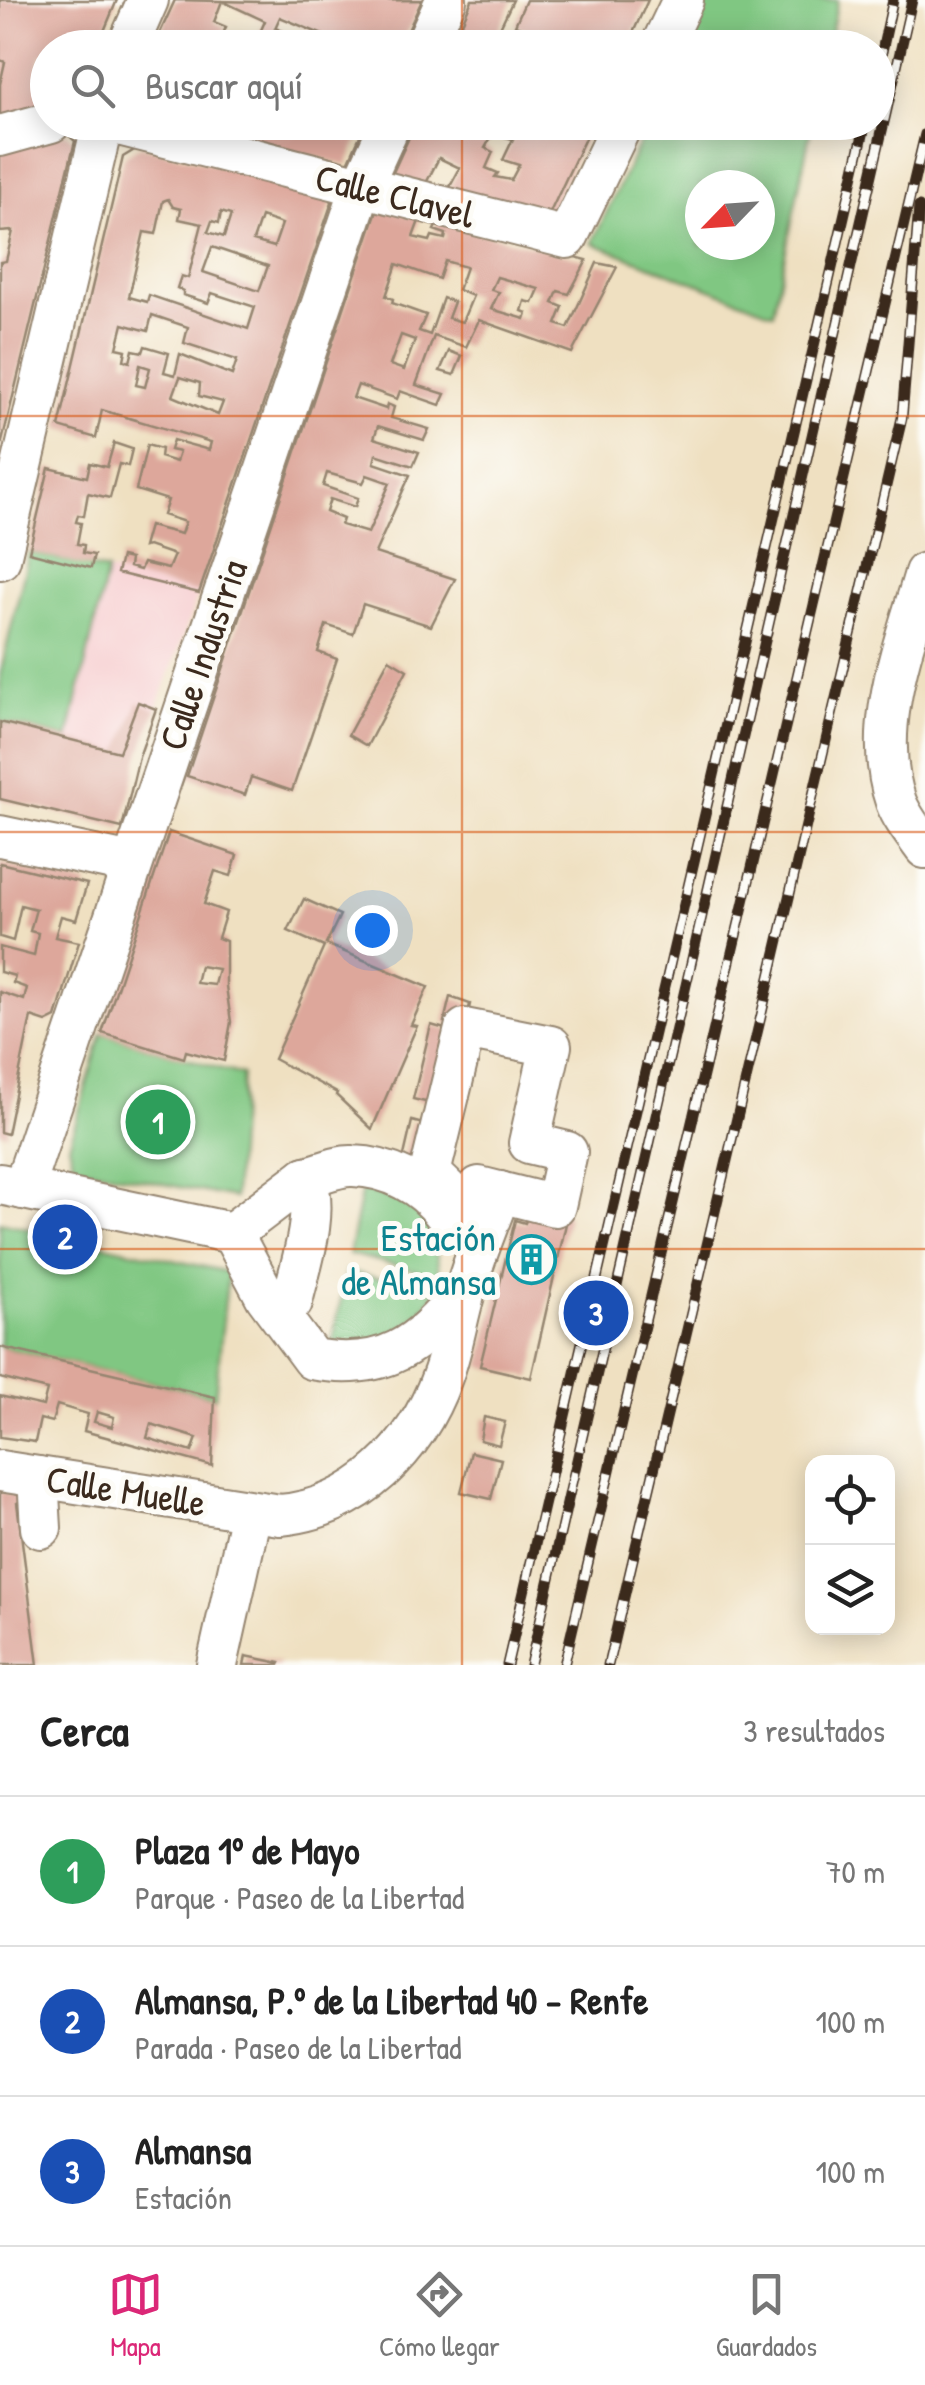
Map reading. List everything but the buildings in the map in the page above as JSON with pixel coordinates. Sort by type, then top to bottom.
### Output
[{"type":"street","points":[[135,30],[148,0]]},
{"type":"street","points":[[432,30],[446,0]]},
{"type":"street","points":[[669,30],[683,0]]},
{"type":"street","points":[[0,136],[30,128]]},
{"type":"street","points":[[0,559],[101,140]]},
{"type":"street","name":"Calle Clavel","points":[[175,140],[567,238],[615,140]]},
{"type":"street","name":"Calle Industria","points":[[12,1187],[132,864],[361,188],[382,140]]},
{"type":"street","points":[[925,573],[897,669],[889,740],[890,777],[897,804],[925,848]]},
{"type":"street","points":[[0,836],[132,864]]},
{"type":"street","points":[[465,1028],[551,1046],[529,1142],[567,1152],[556,1206],[500,1192],[479,1187],[470,1220],[456,1198],[430,1173],[465,1028]]},
{"type":"street","points":[[12,1187],[232,1233],[306,1178],[351,1165],[411,1181],[427,1192],[450,1221],[464,1292],[421,1338],[392,1355],[360,1363],[312,1359],[266,1297],[232,1233]]},
{"type":"street","points":[[279,1312],[292,1302],[303,1252],[312,1197],[306,1178]]},
{"type":"street","name":"Calle Muelle","points":[[19,1474],[280,1515],[315,1510],[354,1492],[392,1461],[420,1423],[437,1390],[464,1292],[500,1192]]},
{"type":"street","points":[[19,1474],[41,1528]]},
{"type":"street","points":[[217,1665],[251,1513]]},
{"type":"shaded area","points":[[29,552],[199,593],[139,757],[122,828],[0,799],[0,675]]},
{"type":"green space","points":[[708,0],[838,0],[832,30],[693,30]]},
{"type":"green space","points":[[641,140],[809,140],[773,313],[592,243]]},
{"type":"green space","points":[[29,552],[107,571],[68,739],[0,722],[0,675]]},
{"type":"green space","points":[[102,1033],[242,1075],[234,1198],[74,1166],[69,1145]]},
{"type":"green space","points":[[362,1189],[396,1200],[420,1216],[433,1240],[439,1276],[349,1254]]},
{"type":"green space","points":[[0,1222],[228,1272],[215,1397],[0,1347]]},
{"type":"green space","points":[[347,1271],[436,1291],[416,1317],[392,1334],[364,1343],[332,1341]]},
{"type":"railway","points":[[887,30],[893,0]]},
{"type":"railway","points":[[895,74],[912,0]]},
{"type":"railway","points":[[564,1665],[925,134]]},
{"type":"railway","points":[[507,1665],[862,140]]},
{"type":"railway","points":[[530,1665],[880,140]]},
{"type":"railway","points":[[608,1665],[902,418],[919,207]]},
{"type":"place","name":"Plaza 1º de Mayo","points":[[158,1122]]},
{"type":"place","name":"Almansa, P.º de la Libertad 40 - Renfe","points":[[65,1237]]},
{"type":"place","name":"Estación de Almansa","points":[[531,1260]]},
{"type":"place","name":"Almansa","points":[[596,1313]]}]
